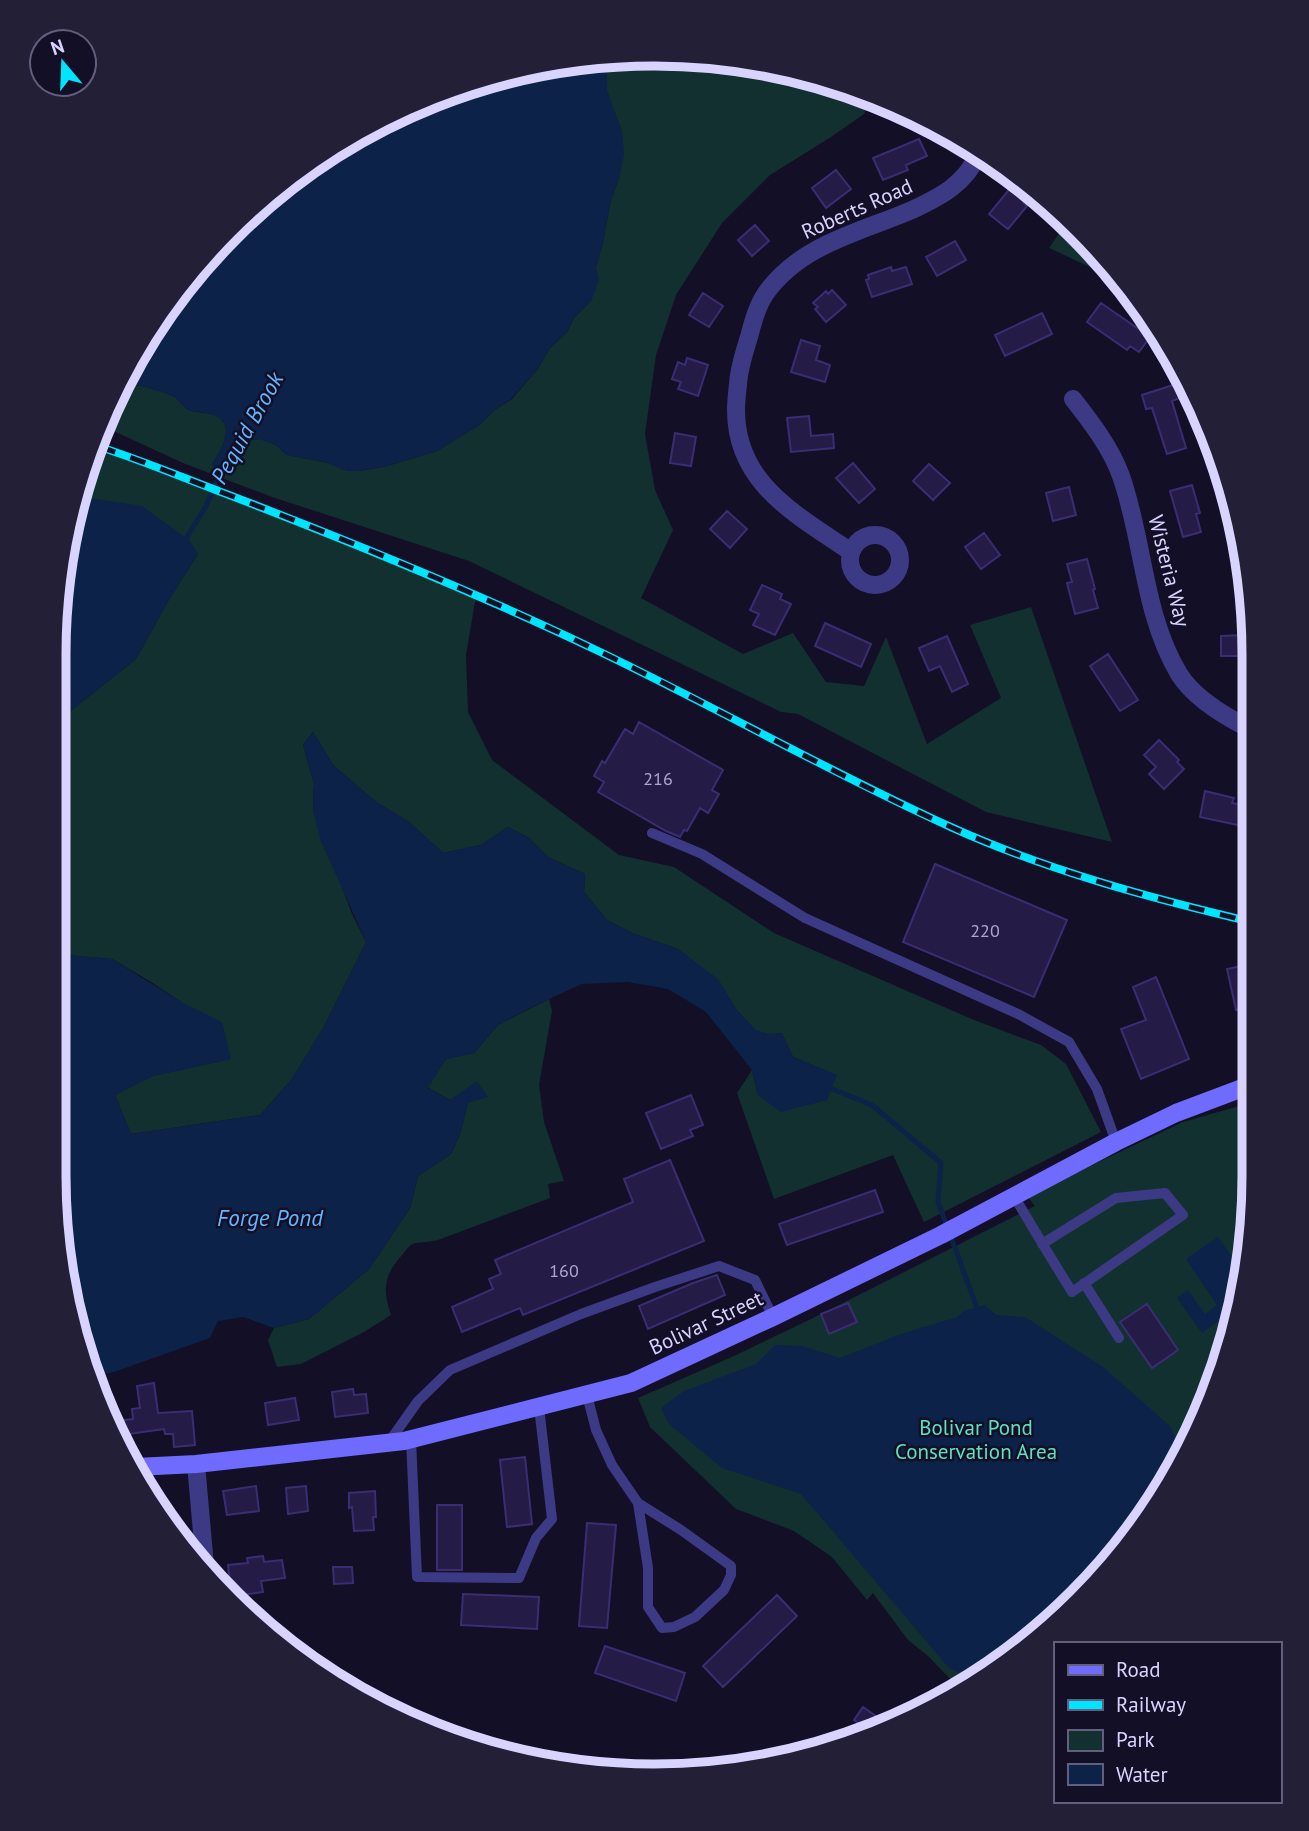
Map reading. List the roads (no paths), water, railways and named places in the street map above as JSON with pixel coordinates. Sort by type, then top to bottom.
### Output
[{"type":"street","name":"Roberts Road","points":[[851,552],[780,503],[757,478],[745,456],[736,410],[739,370],[754,316],[766,293],[789,269],[814,250],[940,197],[971,170],[975,162]]},
{"type":"street","name":"Wisteria Way","points":[[1073,398],[1096,430],[1120,473],[1135,523],[1151,605],[1165,646],[1181,676],[1207,703],[1242,724]]},
{"type":"street","name":"Bolivar Street","points":[[143,1467],[196,1464],[389,1443],[631,1383],[948,1231],[1176,1113],[1242,1088]]},
{"type":"street","points":[[196,1464],[204,1554]]},
{"type":"lane","points":[[652,833],[702,854],[805,918],[1018,1014],[1069,1042],[1097,1089],[1116,1142]]},
{"type":"lane","points":[[1014,1196],[1042,1244],[1072,1292],[1183,1215],[1166,1193],[1116,1198],[1042,1244]]},
{"type":"lane","points":[[389,1443],[418,1401],[450,1370],[581,1314],[681,1278],[719,1266],[755,1280],[773,1317]]},
{"type":"lane","points":[[1084,1283],[1119,1338]]},
{"type":"lane","points":[[587,1395],[596,1430],[612,1465],[639,1503],[731,1566],[731,1575],[724,1590],[695,1617],[674,1628],[662,1628],[648,1607],[649,1568],[639,1503]]},
{"type":"lane","points":[[411,1439],[417,1577],[519,1578],[536,1538],[552,1519],[539,1406]]},
{"type":"water","points":[[603,69],[607,75],[607,90],[622,132],[624,155],[596,267],[599,280],[591,301],[574,318],[567,332],[549,349],[537,370],[510,400],[479,425],[437,451],[387,466],[360,471],[344,470],[329,463],[287,455],[276,445],[260,439],[252,440],[246,445],[234,473],[212,465],[225,437],[224,423],[219,418],[194,412],[175,397],[132,384],[188,297],[239,239],[297,188],[361,145],[429,111],[502,87],[578,72]]},
{"type":"water","points":[[88,499],[142,506],[189,540],[198,554],[136,659],[66,714],[68,616],[78,540]]},
{"type":"water","name":"Forge Pond","points":[[313,732],[333,765],[376,802],[409,822],[443,853],[481,845],[508,827],[529,838],[548,857],[585,874],[584,892],[607,920],[632,933],[678,949],[718,979],[736,1009],[755,1030],[767,1034],[782,1033],[793,1057],[837,1075],[827,1100],[781,1112],[758,1095],[752,1070],[706,1012],[668,989],[628,982],[582,984],[498,1025],[474,1053],[446,1059],[428,1088],[450,1100],[477,1081],[488,1097],[468,1103],[460,1134],[451,1154],[418,1176],[410,1208],[369,1269],[309,1319],[274,1328],[243,1317],[218,1321],[210,1338],[101,1375],[78,1291],[68,1215],[66,955],[112,959],[181,1002],[222,1022],[231,1059],[153,1076],[115,1095],[131,1134],[260,1115],[292,1079],[322,1030],[366,942],[320,839],[313,809],[314,784],[303,745]]},
{"type":"water","points":[[1218,1237],[1236,1262],[1225,1316],[1202,1333],[1177,1298],[1188,1290],[1205,1314],[1217,1305],[1186,1259]]},
{"type":"water","points":[[985,1305],[996,1315],[1025,1317],[1103,1367],[1171,1427],[1177,1445],[1143,1503],[1097,1564],[1042,1619],[964,1676],[949,1668],[801,1494],[722,1468],[669,1424],[661,1408],[684,1391],[756,1364],[775,1345],[802,1346],[840,1358],[901,1334],[957,1317],[964,1311]]},
{"type":"waterway","name":"Pequid Brook","points":[[184,542],[206,506],[224,464]]},
{"type":"waterway","points":[[825,1086],[872,1105],[941,1163],[938,1202],[979,1313]]},
{"type":"railway","points":[[104,448],[413,568],[549,628],[907,807],[989,843],[1100,882],[1242,920]]},
{"type":"park label","name":"Bolivar Pond Conservation Area","points":[[976,1440]]}]
